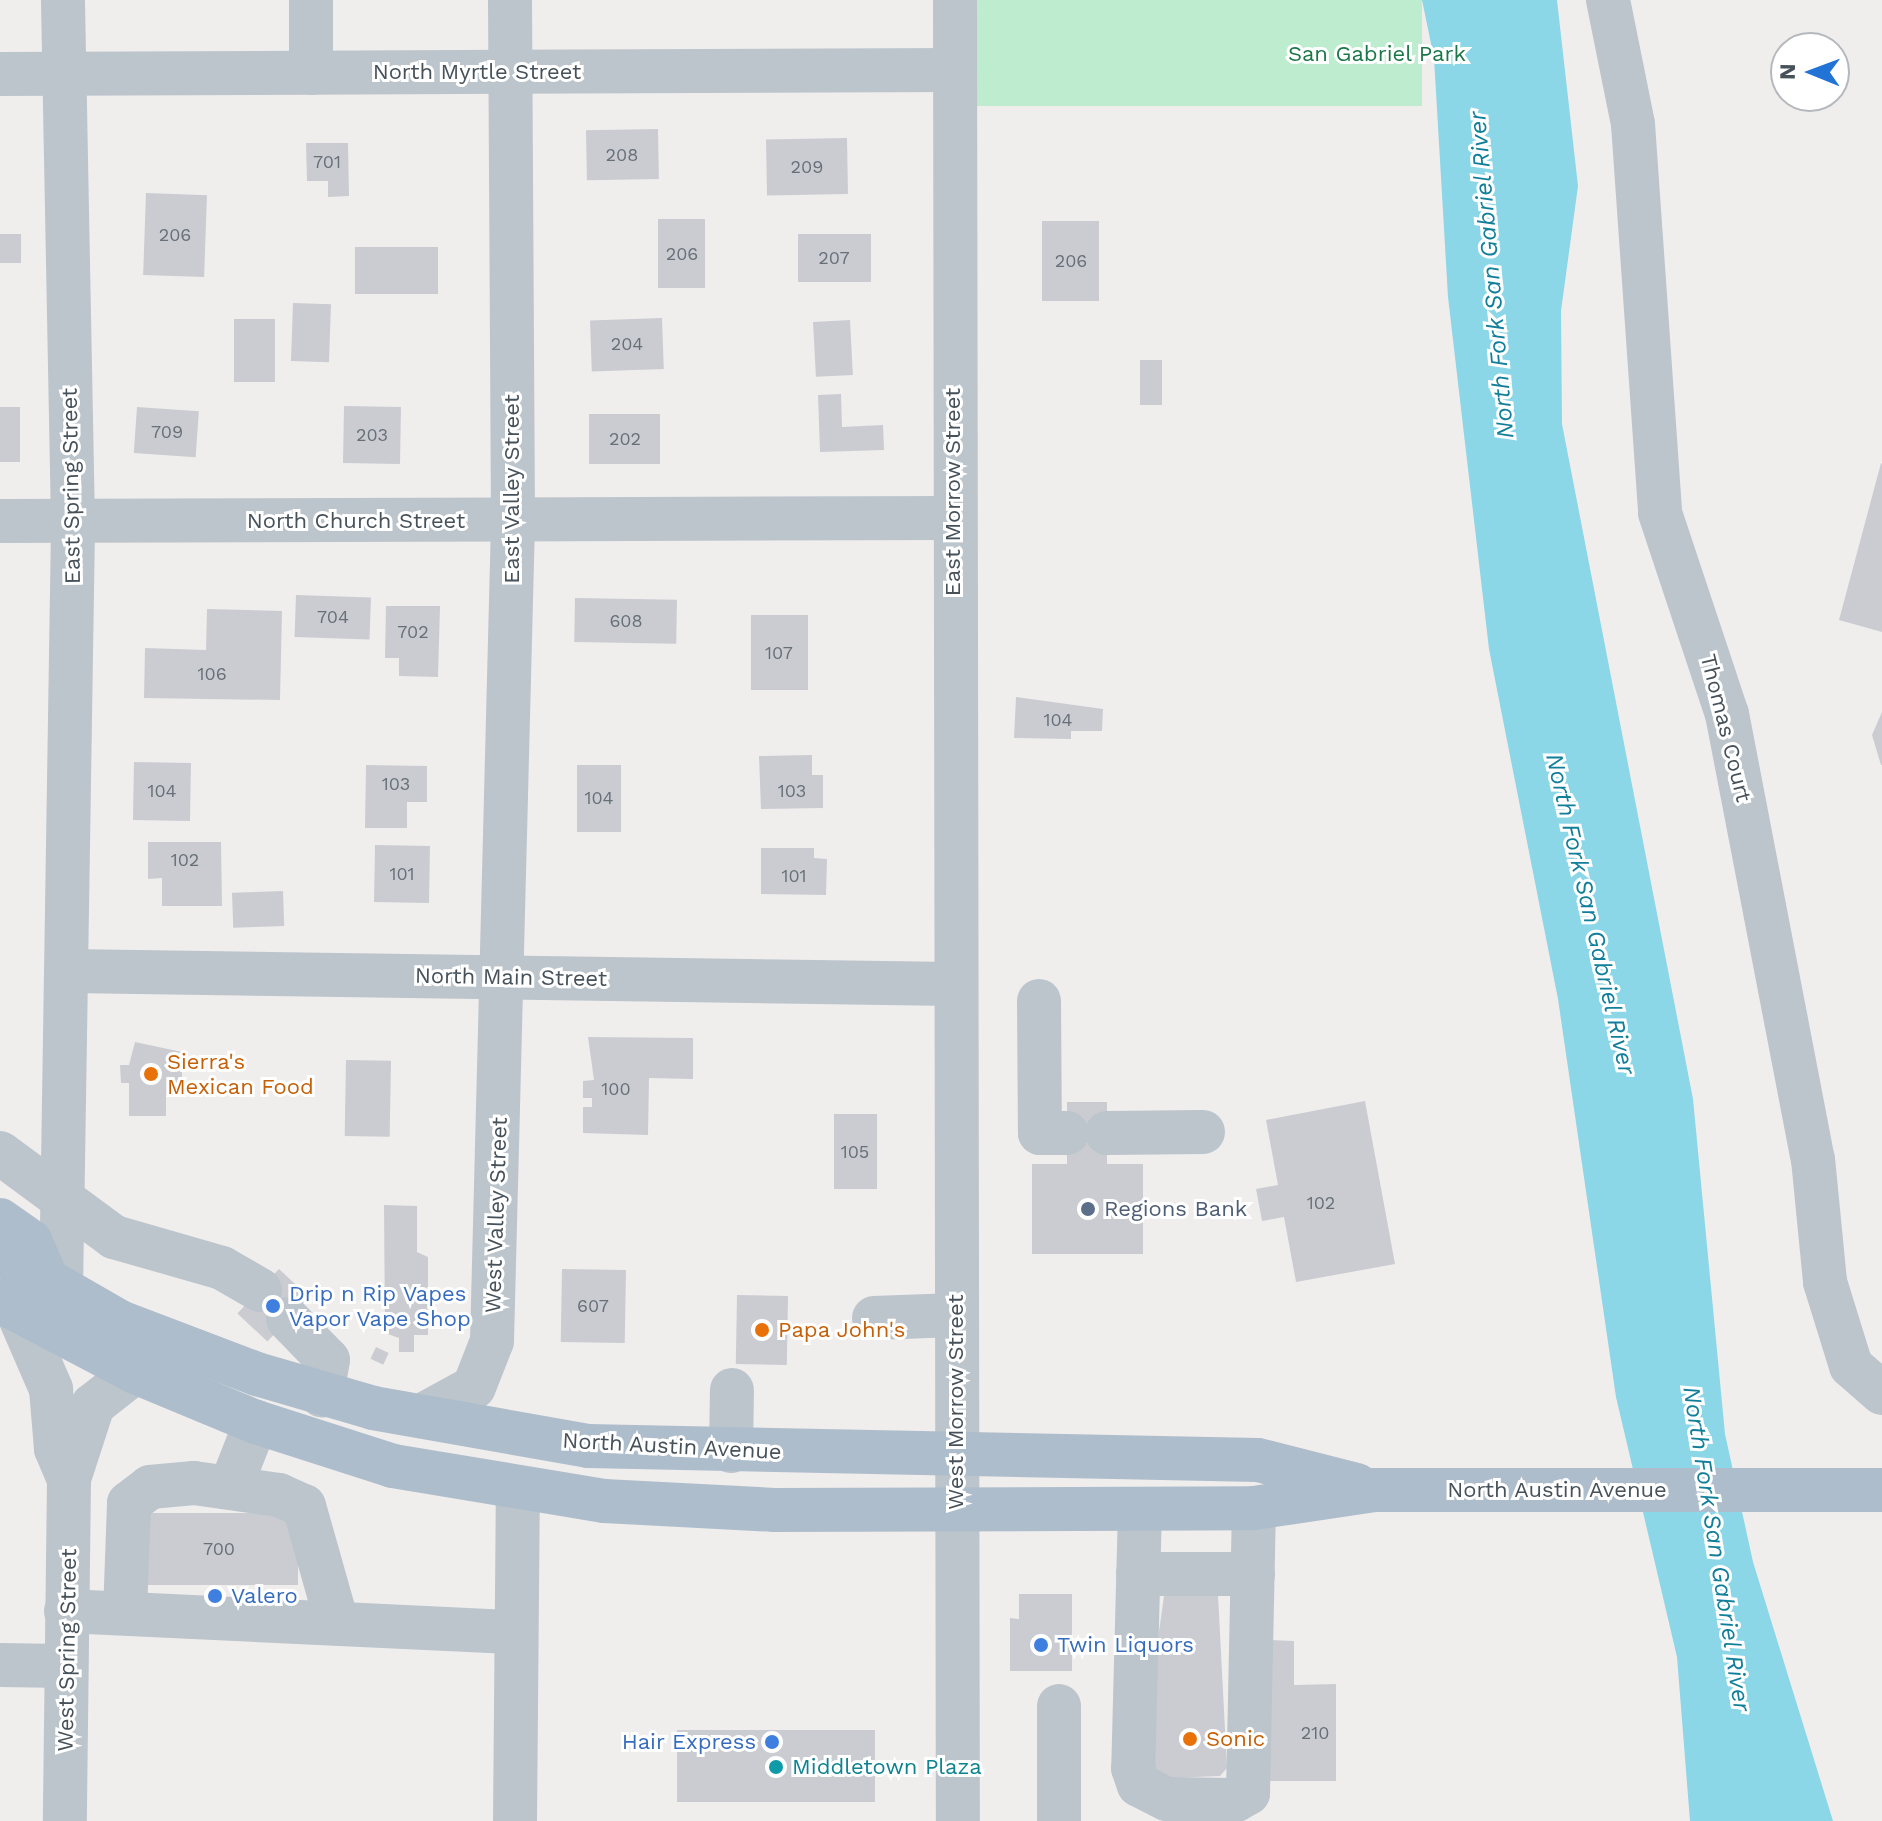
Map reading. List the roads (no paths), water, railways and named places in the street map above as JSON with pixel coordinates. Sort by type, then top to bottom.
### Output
[{"type":"main road","points":[[0,1220],[30,1241],[32,1298]]},
{"type":"main road","name":"North Austin Avenue","points":[[0,1253],[32,1298],[135,1372],[256,1422],[393,1466],[604,1501],[774,1510],[1140,1509],[1254,1508],[1375,1490],[1882,1490]]},
{"type":"main road","name":"North Austin Avenue","points":[[32,1298],[322,1395],[588,1446],[1258,1460],[1375,1490]]},
{"type":"street","name":"East Spring Street","points":[[63,0],[73,523],[68,971]]},
{"type":"street","points":[[311,0],[311,73]]},
{"type":"street","name":"East Valley Street","points":[[502,977],[513,520],[510,0]]},
{"type":"street","name":"East Morrow Street","points":[[954,984],[955,0]]},
{"type":"street","name":"Thomas Court","points":[[1608,0],[1635,140],[1660,513],[1727,714],[1813,1159],[1825,1282],[1851,1366],[1882,1393]]},
{"type":"street","name":"North Myrtle Street","points":[[0,74],[955,70]]},
{"type":"street","name":"North Church Street","points":[[0,521],[953,518]]},
{"type":"street","name":"North Main Street","points":[[68,971],[954,984]]},
{"type":"street","name":"West Spring Street","points":[[68,971],[64,1205],[32,1298],[51,1389],[56,1449],[69,1479]]},
{"type":"street","name":"West Valley Street","points":[[421,1416],[474,1387],[492,1341],[502,977]]},
{"type":"street","name":"West Morrow Street","points":[[954,984],[958,1821]]},
{"type":"street","points":[[1039,1001],[1040,1133],[1203,1132]]},
{"type":"street","points":[[0,1153],[64,1205],[114,1237],[222,1268],[274,1304],[328,1360],[322,1395]]},
{"type":"street","points":[[874,1318],[956,1315]]},
{"type":"street","name":"West Spring Street","points":[[65,1821],[69,1479],[93,1405],[135,1372]]},
{"type":"street","points":[[731,1451],[732,1390]]},
{"type":"street","points":[[231,1486],[256,1422]]},
{"type":"street","points":[[125,1613],[129,1503],[150,1487],[231,1486],[304,1506],[337,1623]]},
{"type":"street","points":[[515,1821],[513,1632],[518,1488]]},
{"type":"street","points":[[1140,1509],[1133,1768],[1149,1792],[1207,1810],[1248,1793],[1254,1508]]},
{"type":"street","points":[[1138,1574],[1253,1574]]},
{"type":"street","points":[[66,1611],[513,1632]]},
{"type":"street","points":[[0,1665],[66,1666]]},
{"type":"street","points":[[1059,1706],[1059,1821]]},
{"type":"water","name":"North Fork San Gabriel River","points":[[1422,0],[1557,0],[1578,186],[1561,311],[1562,424],[1693,1099],[1725,1434],[1753,1562],[1833,1821],[1690,1821],[1677,1657],[1616,1397],[1558,999],[1489,649],[1448,297],[1434,58]]},
{"type":"place","name":"Sierra's Mexican Food","points":[[151,1074]]},
{"type":"place","name":"Regions Bank","points":[[1088,1209]]},
{"type":"place","name":"Drip n Rip Vapes Vapor Vape Shop","points":[[273,1306]]},
{"type":"place","name":"Papa John's","points":[[762,1330]]},
{"type":"place","name":"Valero","points":[[215,1596]]},
{"type":"place","name":"Twin Liquors","points":[[1041,1645]]},
{"type":"place","name":"Sonic","points":[[1190,1739]]},
{"type":"place","name":"Hair Express","points":[[772,1742]]},
{"type":"place","name":"Middletown Plaza","points":[[776,1767]]},
{"type":"park label","name":"San Gabriel Park","points":[[1377,54]]}]
